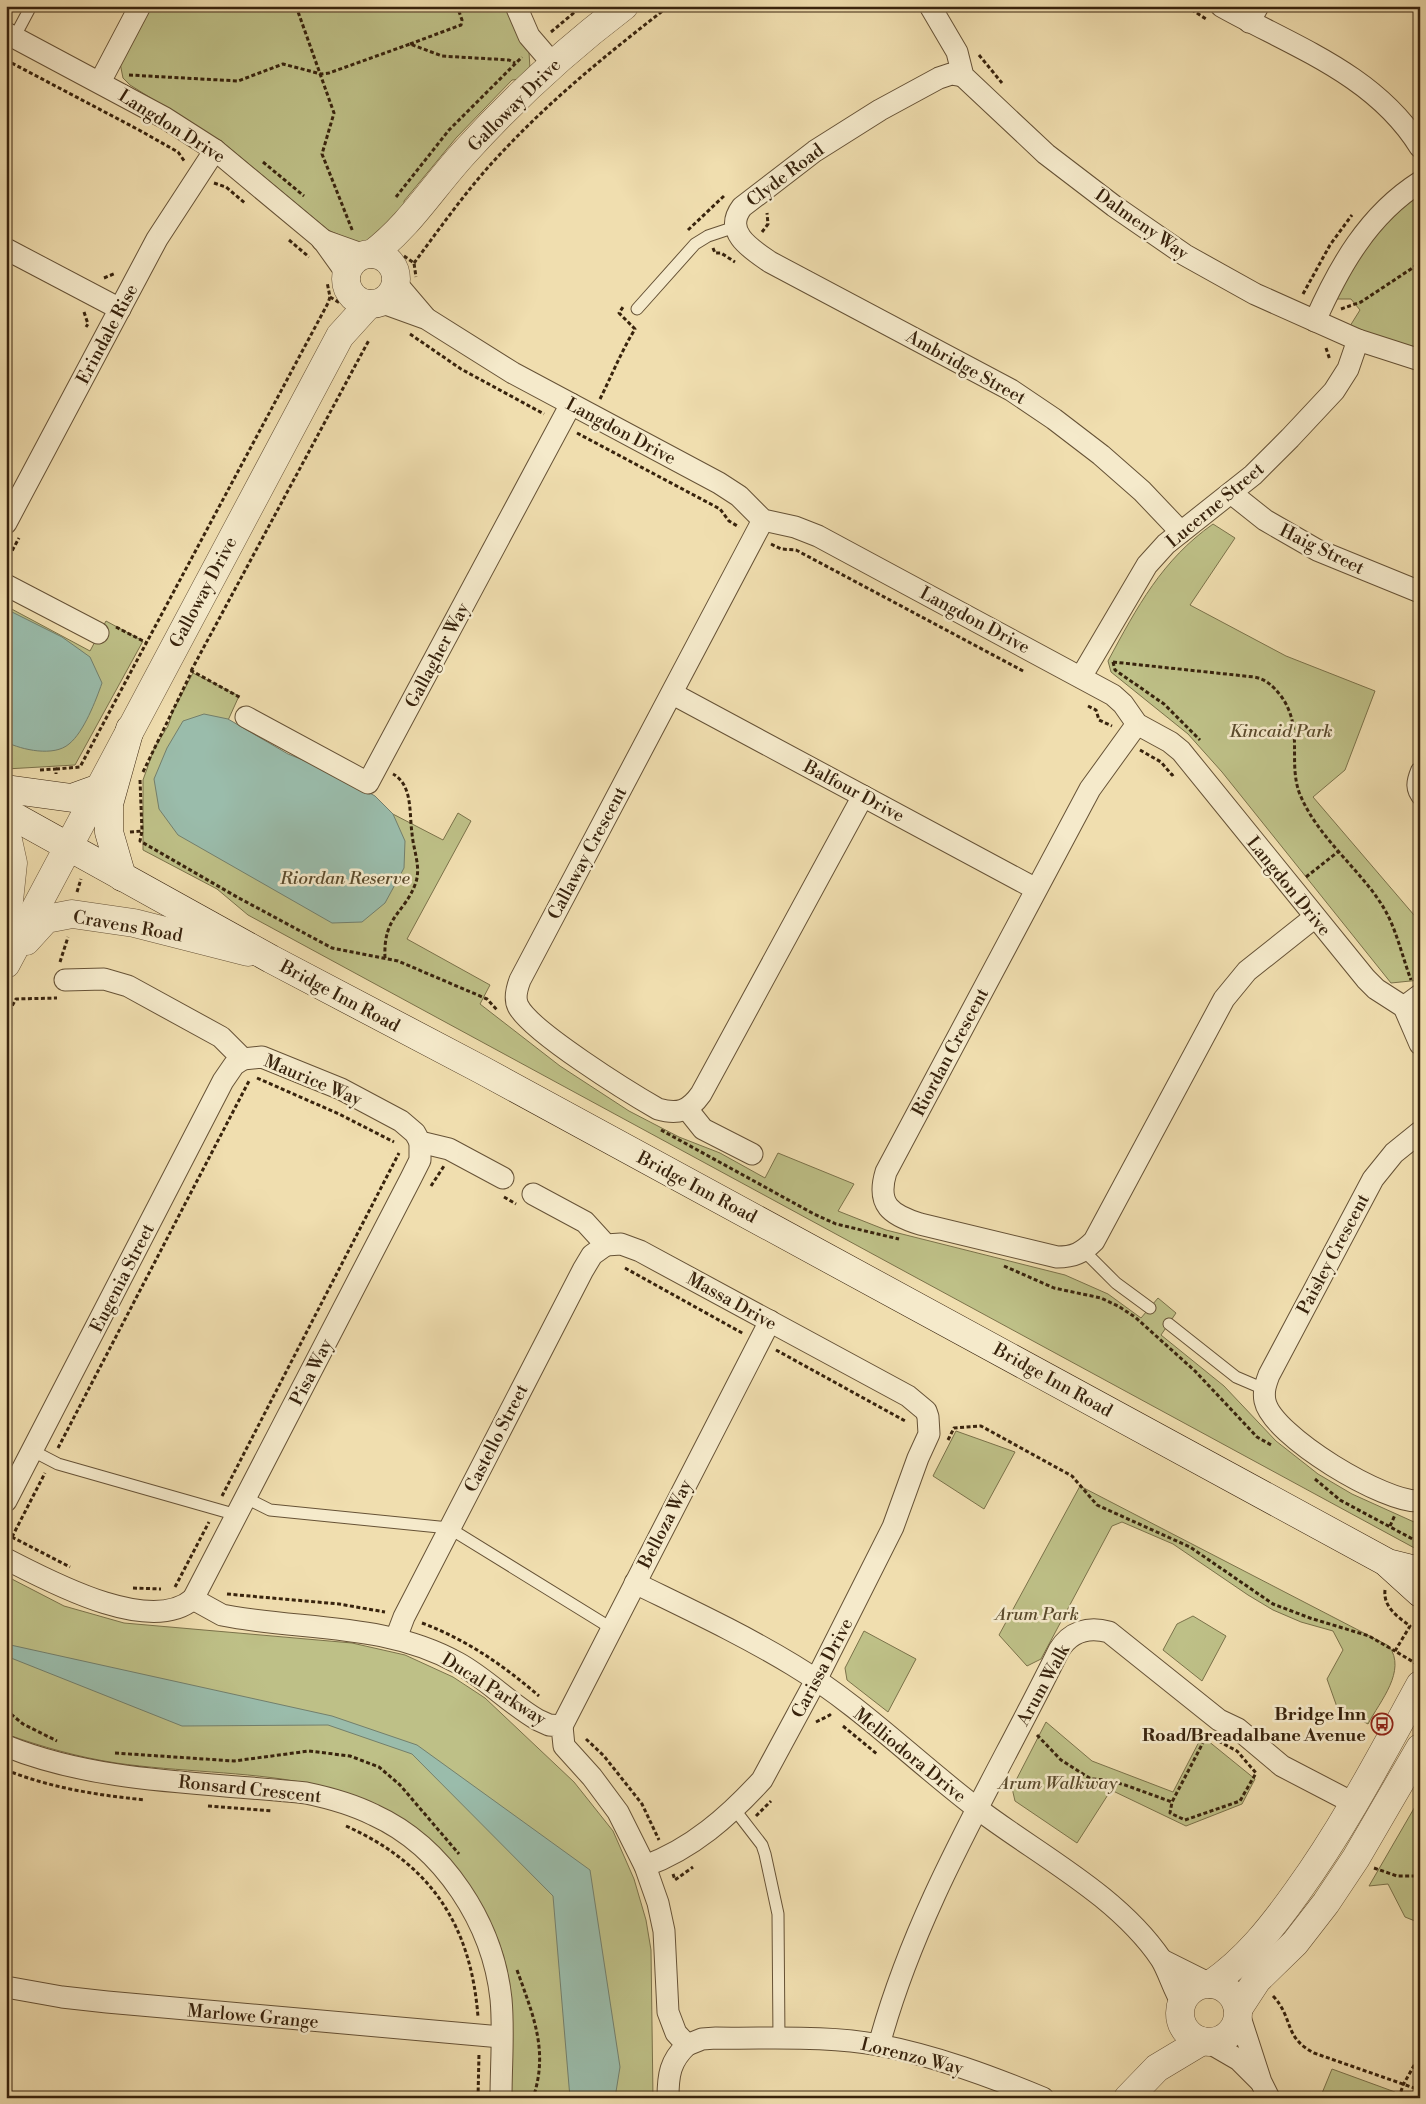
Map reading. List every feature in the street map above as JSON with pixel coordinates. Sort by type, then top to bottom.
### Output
[{"type":"street","points":[[105,73],[140,6]]},
{"type":"street","points":[[516,6],[522,22],[544,55]]},
{"type":"street","name":"Galloway Drive","points":[[67,847],[340,336],[370,271],[405,206],[458,160],[492,122],[544,55],[624,6]]},
{"type":"street","points":[[930,6],[957,52],[963,76]]},
{"type":"street","points":[[1217,15],[1254,14],[1327,60],[1351,76],[1400,121],[1420,147]]},
{"type":"street","name":"Langdon Drive","points":[[10,36],[105,73],[165,118],[215,150],[322,239],[370,271],[427,319],[480,354],[730,490],[763,520],[795,527],[818,536],[1113,695],[1123,704],[1137,724],[1159,735],[1181,751],[1366,979],[1376,988],[1414,1000]]},
{"type":"street","name":"Clyde Road","points":[[735,227],[738,213],[742,207],[815,151],[880,110],[939,78],[951,74],[963,76]]},
{"type":"street","name":"Dalmeny Way","points":[[963,76],[1046,154],[1184,255],[1255,294],[1319,312],[1358,340],[1420,360]]},
{"type":"street","name":"Erindale Rise","points":[[6,523],[158,239],[192,166],[215,150]]},
{"type":"street","points":[[1319,312],[1345,259],[1358,240],[1383,212],[1420,182]]},
{"type":"street","name":"Ambridge Street","points":[[735,227],[738,235],[751,249],[770,262],[1011,390],[1054,418],[1101,455],[1142,491],[1181,532]]},
{"type":"street","points":[[6,249],[120,309]]},
{"type":"street","name":"Lucerne Street","points":[[1081,677],[1147,565],[1181,532],[1254,476],[1334,391],[1348,369],[1358,340]]},
{"type":"street","name":"Gallagher Way","points":[[246,709],[368,783],[520,496],[571,404]]},
{"type":"street","name":"Haig Street","points":[[1231,492],[1265,520],[1317,550],[1420,592]]},
{"type":"street","name":"Callaway Crescent","points":[[687,1109],[672,1113],[658,1109],[546,1034],[527,1019],[517,1005],[516,990],[763,520]]},
{"type":"street","points":[[6,585],[98,633]]},
{"type":"street","name":"Balfour Drive","points":[[673,694],[1036,889]]},
{"type":"street","name":"Riordan Crescent","points":[[1084,1251],[1073,1257],[1057,1257],[903,1218],[892,1211],[883,1200],[882,1185],[886,1172],[1090,788],[1137,724]]},
{"type":"street","points":[[122,877],[109,832],[109,804],[130,729]]},
{"type":"street","points":[[6,789],[72,798],[97,790]]},
{"type":"street","points":[[752,1154],[703,1129],[687,1109],[693,1106],[702,1094],[863,796]]},
{"type":"street","name":"Bridge Inn Road","points":[[6,812],[271,959],[508,1084],[1388,1563],[1420,1592]]},
{"type":"street","points":[[6,830],[13,863],[6,929]]},
{"type":"street","points":[[6,964],[67,847]]},
{"type":"street","name":"Cravens Road","points":[[6,968],[32,931],[46,919],[72,914],[134,923],[186,935],[271,959]]},
{"type":"street","points":[[1084,1251],[1098,1234],[1224,999],[1247,971],[1315,917]]},
{"type":"street","name":"Maurice Way","points":[[62,989],[104,979],[128,986],[221,1037],[248,1067],[262,1057],[341,1089],[401,1121],[415,1132],[411,1144]]},
{"type":"street","points":[[1414,1000],[1420,1044]]},
{"type":"street","name":"Eugenia Street","points":[[6,1501],[224,1082],[234,1066],[248,1067]]},
{"type":"street","name":"Paisley Crescent","points":[[1264,1389],[1269,1375],[1374,1178],[1388,1159],[1420,1132]]},
{"type":"street","points":[[411,1144],[449,1149],[503,1178]]},
{"type":"street","name":"Pisa Way","points":[[193,1599],[420,1160],[411,1144]]},
{"type":"street","points":[[533,1194],[585,1222],[606,1245]]},
{"type":"street","name":"Massa Drive","points":[[606,1245],[621,1244],[640,1251],[908,1396],[919,1403],[929,1425]]},
{"type":"street","name":"Castello Street","points":[[396,1638],[404,1617],[449,1528],[592,1255],[606,1245]]},
{"type":"street","name":"Belloza Way","points":[[562,1726],[770,1321]]},
{"type":"street","points":[[1264,1389],[1265,1402],[1273,1416],[1316,1455],[1344,1473],[1394,1497],[1411,1502],[1420,1501]]},
{"type":"street","name":"Carissa Drive","points":[[645,1866],[668,1858],[741,1818],[811,1689],[886,1544],[929,1425]]},
{"type":"street","points":[[6,1559],[69,1592],[121,1607],[171,1611],[183,1607],[193,1599]]},
{"type":"street","name":"Bridge Inn Road","points":[[1388,1563],[1420,1570]]},
{"type":"street","name":"Melliodora Drive","points":[[635,1583],[792,1664],[811,1689],[1082,1881],[1133,1927],[1162,1960],[1187,1975],[1210,1984]]},
{"type":"street","name":"Ducal Parkway","points":[[193,1599],[222,1615],[357,1630],[396,1638],[414,1644],[458,1663],[501,1692],[529,1715],[549,1725],[562,1726],[564,1746],[592,1777],[618,1812],[645,1866],[658,1903],[664,1931],[667,1955],[668,2012],[676,2033],[687,2045]]},
{"type":"street","name":"Arum Walk","points":[[879,2045],[903,1967],[954,1852],[1064,1642],[1081,1631],[1091,1629],[1109,1632],[1219,1720],[1238,1728],[1282,1766],[1355,1804]]},
{"type":"street","points":[[1157,2068],[1172,2037],[1181,2006],[1192,1989],[1210,1984],[1238,1964],[1265,1934],[1309,1875],[1355,1804],[1420,1685]]},
{"type":"street","name":"Ronsard Crescent","points":[[6,1746],[32,1756],[74,1768],[306,1792],[336,1799],[376,1815],[400,1830],[426,1851],[450,1875],[472,1908],[488,1944],[501,1999],[501,2098]]},
{"type":"street","points":[[1128,2098],[1157,2068],[1205,2042],[1226,2037],[1236,2025],[1238,2010],[1257,1980],[1285,1953],[1309,1925],[1356,1858],[1420,1748]]},
{"type":"street","name":"Melliodora Drive","points":[[1162,1960],[1181,2006]]},
{"type":"street","points":[[1210,1984],[1221,1986],[1235,2000],[1265,2090]]},
{"type":"street","name":"Marlowe Grange","points":[[6,1987],[62,1997],[107,2002],[501,2037]]},
{"type":"street","points":[[1181,2006],[1183,2025],[1188,2032],[1239,2060],[1265,2090]]},
{"type":"street","name":"Lorenzo Way","points":[[687,2045],[702,2039],[716,2038],[850,2042],[879,2045],[950,2064],[1042,2098]]},
{"type":"street","points":[[668,2098],[670,2067],[674,2059],[687,2045]]},
{"type":"lane","points":[[10,36],[31,6]]},
{"type":"lane","name":"Clyde Road","points":[[637,310],[695,244],[708,236],[735,227]]},
{"type":"lane","points":[[1420,768],[1417,769],[1412,782],[1415,796],[1420,801]]},
{"type":"lane","points":[[1084,1251],[1116,1283],[1150,1308]]},
{"type":"lane","points":[[1169,1324],[1236,1377],[1264,1389]]},
{"type":"lane","points":[[33,1451],[51,1461],[215,1510],[242,1506],[449,1528],[612,1628]]},
{"type":"lane","points":[[741,1818],[762,1845],[778,1914],[779,2039]]},
{"type":"path","points":[[296,6],[334,113],[322,154],[370,271]]},
{"type":"path","points":[[105,73],[238,82],[283,64],[321,74],[329,74],[461,25],[462,20],[457,6]]},
{"type":"path","points":[[405,206],[449,130],[515,63],[544,55],[582,6]]},
{"type":"path","points":[[56,769],[80,767],[328,303],[330,297],[327,276],[370,271],[474,185],[536,118],[574,82],[669,6]]},
{"type":"path","points":[[1186,6],[1217,15]]},
{"type":"path","points":[[410,44],[442,56],[509,60],[515,63]]},
{"type":"path","points":[[977,53],[1004,86]]},
{"type":"path","points":[[6,60],[178,152],[192,166],[218,186],[226,187],[249,206]]},
{"type":"path","points":[[129,75],[137,80]]},
{"type":"path","points":[[262,161],[310,201]]},
{"type":"path","points":[[179,168],[192,166]]},
{"type":"path","points":[[1303,295],[1330,245],[1358,209]]},
{"type":"path","points":[[699,218],[715,253],[721,253],[740,265],[768,224],[767,210]]},
{"type":"path","points":[[348,233],[370,271]]},
{"type":"path","points":[[286,237],[314,261]]},
{"type":"path","points":[[1295,292],[1303,295],[1319,312],[1340,309],[1361,302],[1420,262]]},
{"type":"path","points":[[96,274],[104,278],[116,274],[120,266]]},
{"type":"path","points":[[83,310],[88,324],[83,333]]},
{"type":"path","points":[[581,435],[617,365],[620,354],[635,329]]},
{"type":"path","points":[[405,331],[461,369],[544,414],[539,423]]},
{"type":"path","points":[[1319,345],[1326,348],[1328,353],[1330,360],[1326,367]]},
{"type":"path","points":[[142,832],[140,779],[192,671],[319,432]]},
{"type":"path","points":[[1094,656],[1105,661],[1254,677],[1267,681],[1286,703],[1292,717],[1295,738],[1295,774],[1301,795],[1319,825],[1385,910],[1414,1000]]},
{"type":"path","points":[[192,671],[246,709]]},
{"type":"path","points":[[378,766],[400,778],[406,789],[410,803],[417,865],[415,883],[390,923],[385,944],[385,958]]},
{"type":"path","points":[[1292,889],[1339,851]]},
{"type":"path","points":[[6,1017],[16,999],[62,989]]},
{"type":"path","points":[[12,1537],[248,1067]]},
{"type":"path","points":[[173,1590],[411,1144]]},
{"type":"path","points":[[776,1351],[929,1425],[947,1443],[954,1428],[981,1426],[1072,1476],[1097,1504],[1190,1547],[1273,1604],[1310,1618],[1369,1636],[1395,1651]]},
{"type":"path","points":[[1413,1539],[1420,1543]]},
{"type":"path","points":[[811,1689],[837,1708],[883,1758]]},
{"type":"path","points":[[812,1729],[816,1721],[837,1708]]},
{"type":"path","points":[[6,1710],[23,1724],[65,1743]]},
{"type":"path","points":[[1033,1742],[1038,1734],[1061,1760],[1091,1779],[1106,1780],[1125,1785],[1172,1802]]},
{"type":"path","points":[[1207,1735],[1237,1752],[1256,1773],[1240,1801],[1185,1820],[1170,1813],[1172,1802],[1207,1735]]},
{"type":"path","points":[[585,1738],[604,1756],[642,1804],[660,1842],[667,1836]]},
{"type":"path","points":[[110,1752],[234,1761],[309,1751],[350,1756],[379,1767],[400,1785],[461,1856]]},
{"type":"path","points":[[6,1770],[30,1779],[85,1793],[151,1801]]},
{"type":"path","points":[[741,1818],[775,1796]]},
{"type":"path","points":[[198,1805],[273,1811]]},
{"type":"path","points":[[338,1823],[388,1848],[413,1869],[447,1911],[462,1937],[475,1985],[479,2036],[478,2098]]},
{"type":"path","points":[[668,1858],[675,1880],[697,1863]]},
{"type":"path","points":[[1356,1858],[1383,1873],[1420,1876]]},
{"type":"path","points":[[516,1966],[539,2035],[541,2062],[533,2098]]},
{"type":"path","points":[[1257,1980],[1283,2008],[1292,2035],[1299,2045],[1314,2053],[1420,2090]]},
{"type":"path","points":[[1399,2098],[1403,2085],[1420,2056]]},
{"type":"green space","points":[[147,6],[508,6],[529,52],[530,69],[522,79],[512,80],[456,138],[404,201],[405,212],[371,242],[357,243],[328,230],[226,145],[130,85],[123,78],[120,63]]},
{"type":"green space","points":[[1420,192],[1420,352],[1350,326],[1360,310],[1351,299],[1334,299],[1364,244]]},
{"type":"green space","name":"Kincaid Park","points":[[1213,524],[1235,538],[1190,605],[1286,656],[1375,691],[1345,770],[1313,797],[1420,922],[1420,980],[1391,983],[1222,772],[1188,734],[1111,672],[1108,661],[1129,622],[1152,586],[1179,553]]},
{"type":"green space","points":[[6,606],[90,651],[106,621],[143,641],[75,765],[6,769]]},
{"type":"green space","name":"Riordan Reserve","points":[[193,673],[239,696],[225,727],[443,840],[458,813],[471,821],[407,939],[490,985],[480,1004],[560,1066],[629,1111],[679,1137],[720,1153],[765,1178],[778,1153],[854,1184],[838,1211],[886,1230],[1065,1275],[1108,1294],[1141,1318],[1158,1298],[1176,1313],[1161,1335],[1224,1386],[1276,1441],[1318,1474],[1352,1494],[1414,1522],[1420,1521],[1420,1551],[248,915],[217,889],[143,850],[143,780],[154,749],[168,726],[173,711]]},
{"type":"green space","points":[[956,1431],[1015,1452],[984,1509],[933,1476]]},
{"type":"green space","name":"Arum Park","points":[[1080,1486],[1389,1646],[1394,1656],[1393,1676],[1385,1696],[1368,1724],[1337,1707],[1327,1679],[1343,1650],[1333,1631],[1301,1622],[1273,1610],[1173,1544],[1122,1522],[1112,1526],[1041,1659],[1027,1666],[999,1635]]},
{"type":"green space","points":[[6,1576],[64,1606],[124,1623],[352,1643],[405,1655],[453,1677],[485,1698],[574,1782],[613,1831],[634,1879],[646,1920],[651,1950],[653,2098],[510,2098],[512,2029],[510,1994],[505,1962],[498,1939],[483,1908],[464,1878],[430,1840],[392,1813],[350,1795],[306,1783],[259,1776],[116,1763],[60,1751],[6,1734]]},
{"type":"green space","points":[[1193,1616],[1226,1636],[1202,1681],[1163,1650],[1177,1624]]},
{"type":"green space","points":[[864,1631],[916,1659],[888,1712],[847,1680],[845,1668]]},
{"type":"green space","name":"Arum Walkway","points":[[1046,1722],[1092,1761],[1173,1792],[1202,1736],[1255,1779],[1242,1804],[1186,1826],[1111,1790],[1077,1843],[1015,1801],[1012,1788]]},
{"type":"green space","points":[[1420,1798],[1420,1923],[1405,1917],[1388,1884],[1369,1886]]},
{"type":"green space","points":[[1332,2069],[1395,2092],[1394,2098],[1320,2098]]},
{"type":"shaded area","points":[[6,609],[62,637],[90,657],[102,683],[93,707],[80,732],[63,748],[38,751],[20,748],[6,742]]},
{"type":"shaded area","points":[[204,714],[228,719],[288,754],[328,770],[375,796],[393,814],[405,841],[404,868],[385,903],[362,922],[332,923],[178,835],[159,809],[154,779],[167,748],[183,721]]},
{"type":"shaded area","points":[[6,1644],[332,1716],[417,1745],[590,1870],[620,2067],[615,2098],[570,2098],[553,1896],[412,1754],[328,1725],[182,1726],[6,1656]]},
{"type":"place","name":"Bridge Inn Road/Breadalbane Avenue","points":[[1382,1724]]}]
